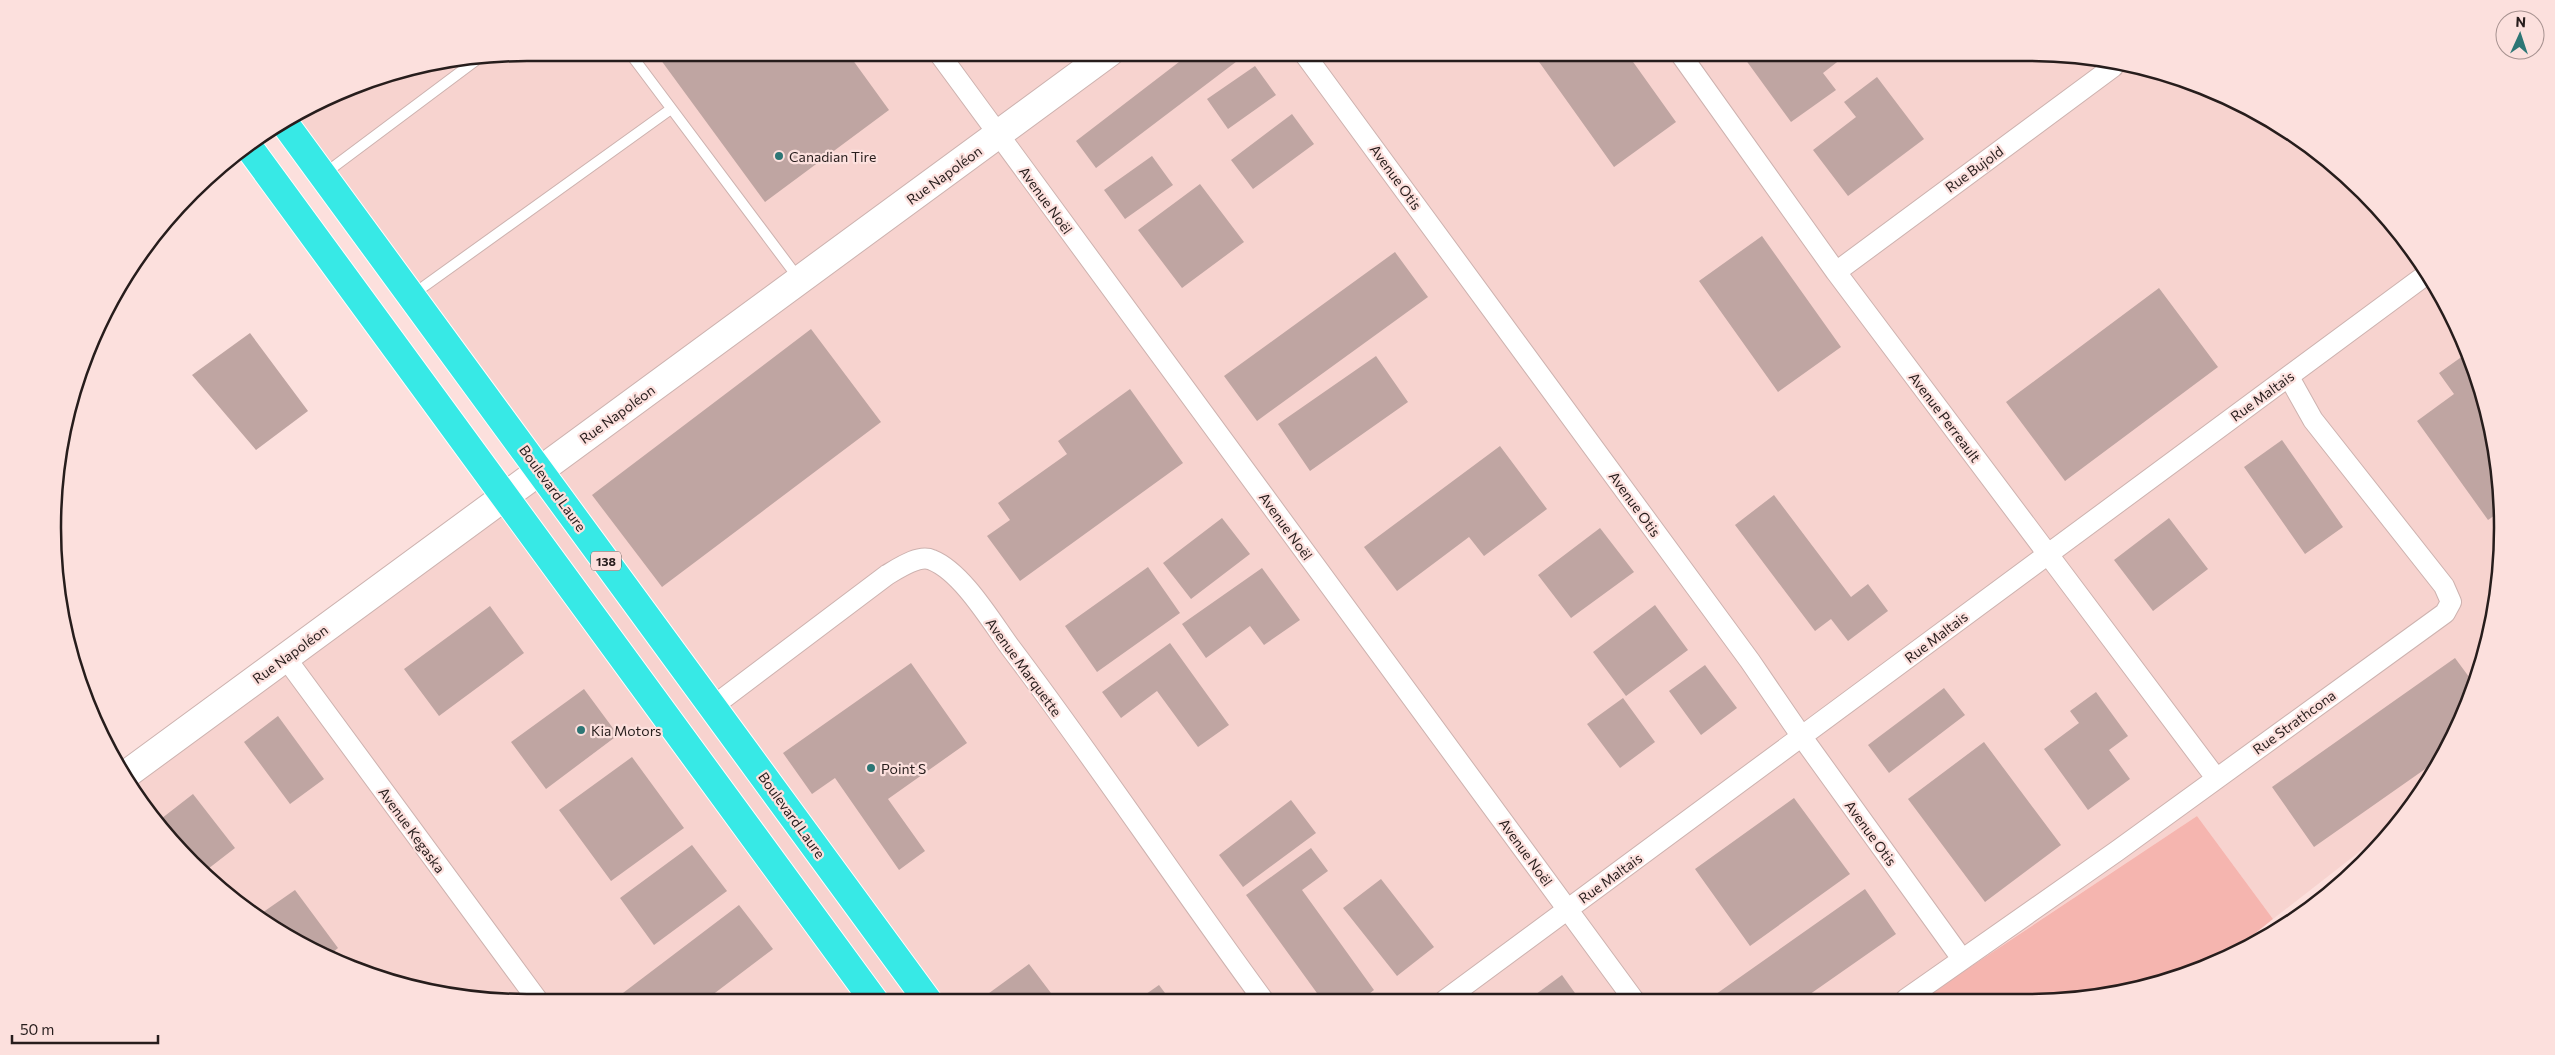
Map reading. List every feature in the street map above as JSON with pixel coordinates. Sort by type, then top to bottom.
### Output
[{"type":"highway","name":"Boulevard Laure","points":[[288,128],[922,994]]},
{"type":"highway","points":[[252,152],[869,994]]},
{"type":"street","name":"Avenue Noël","points":[[945,61],[1630,994]]},
{"type":"street","name":"Rue Napoléon","points":[[130,771],[1098,61]]},
{"type":"street","name":"Avenue Otis","points":[[1310,61],[1750,661],[1802,737],[1962,959]]},
{"type":"street","name":"Avenue Perreault","points":[[1685,61],[1836,272],[2216,778]]},
{"type":"street","name":"Rue Bujold","points":[[1836,272],[2110,69]]},
{"type":"street","name":"Rue Maltais","points":[[1453,994],[2421,278]]},
{"type":"street","name":"Rue Strathcona","points":[[1913,994],[2117,851],[2445,613],[2452,602],[2438,578],[2314,420],[2289,376]]},
{"type":"street","name":"Avenue Marquette","points":[[712,707],[887,575],[909,562],[930,559],[944,566],[978,605],[1041,688],[1259,994]]},
{"type":"street","name":"Avenue Kegaska","points":[[285,657],[533,994]]},
{"type":"lane","points":[[636,61],[800,280]]},
{"type":"lane","points":[[323,175],[471,65]]},
{"type":"lane","points":[[412,296],[671,109]]},
{"type":"shaded area","points":[[497,62],[2058,62],[2118,70],[2148,77],[2177,86],[2234,109],[2287,140],[2311,158],[2335,177],[2378,220],[2415,268],[2431,294],[2446,321],[2469,378],[2478,407],[2490,467],[2493,497],[2493,558],[2485,618],[2478,648],[2458,706],[2446,734],[2431,761],[2415,787],[2369,844],[2273,919],[2197,816],[1929,994],[528,994],[497,993],[437,985],[407,978],[349,958],[321,946],[268,915],[220,878],[177,835],[140,787],[127,765],[540,471],[295,123],[321,109],[349,97],[407,77],[467,65]]},
{"type":"shaded area","points":[[2197,816],[2273,919],[2251,936],[2206,958],[2148,978],[2118,985],[2058,993],[1930,994]]},
{"type":"building","name":"Canadian Tire","points":[[662,61],[854,61],[889,110],[765,202]]},
{"type":"building","points":[[1180,61],[1237,61],[1096,168],[1076,141]]},
{"type":"building","points":[[1538,61],[1632,61],[1676,122],[1614,167]]},
{"type":"building","points":[[1747,61],[1838,61],[1823,73],[1836,90],[1791,122]]},
{"type":"building","points":[[1255,66],[1276,95],[1228,129],[1207,99]]},
{"type":"building","points":[[1877,77],[1924,139],[1848,196],[1813,150],[1856,117],[1844,102]]},
{"type":"building","points":[[1292,114],[1314,144],[1253,189],[1231,160]]},
{"type":"building","points":[[1152,156],[1173,185],[1125,219],[1104,190]]},
{"type":"building","points":[[1200,184],[1244,242],[1182,288],[1138,230]]},
{"type":"building","points":[[1762,236],[1841,347],[1778,392],[1699,281]]},
{"type":"building","points":[[1395,252],[1428,297],[1257,421],[1224,376]]},
{"type":"building","points":[[2159,288],[2218,367],[2065,481],[2006,402]]},
{"type":"building","points":[[811,329],[881,422],[662,587],[592,495]]},
{"type":"building","points":[[250,333],[308,411],[256,450],[192,375]]},
{"type":"building","points":[[1376,356],[1408,402],[1310,471],[1278,424]]},
{"type":"building","points":[[2461,357],[2478,407],[2490,467],[2494,516],[2488,520],[2417,421],[2454,394],[2439,373]]},
{"type":"building","points":[[1130,389],[1183,463],[1020,581],[987,536],[1010,520],[998,503],[1067,454],[1058,441]]},
{"type":"building","points":[[2282,440],[2343,527],[2305,554],[2244,467]]},
{"type":"building","points":[[1500,446],[1547,509],[1484,556],[1469,537],[1397,591],[1364,547]]},
{"type":"building","points":[[1774,495],[1851,597],[1868,584],[1888,611],[1848,641],[1831,619],[1815,631],[1735,525]]},
{"type":"building","points":[[1222,518],[1250,554],[1191,599],[1163,563]]},
{"type":"building","points":[[2169,518],[2208,569],[2153,611],[2114,560]]},
{"type":"building","points":[[1600,528],[1634,572],[1571,618],[1538,575]]},
{"type":"building","points":[[1148,567],[1180,613],[1097,672],[1065,626]]},
{"type":"building","points":[[1262,568],[1300,620],[1264,645],[1250,626],[1206,658],[1182,624]]},
{"type":"building","points":[[1655,605],[1688,650],[1626,696],[1593,652]]},
{"type":"building","points":[[490,606],[524,653],[439,716],[404,669]]},
{"type":"building","points":[[1170,643],[1229,725],[1198,747],[1157,691],[1121,718],[1102,692]]},
{"type":"building","points":[[2455,658],[2469,677],[2446,734],[2427,768],[2314,847],[2272,787]]},
{"type":"building","points":[[911,663],[967,743],[888,799],[925,851],[899,870],[835,778],[812,794],[783,753]]},
{"type":"building","points":[[1705,665],[1737,708],[1701,735],[1669,691]]},
{"type":"building","points":[[1944,688],[1965,715],[1889,773],[1868,745]]},
{"type":"building","points":[[584,689],[618,735],[546,789],[511,742]]},
{"type":"building","points":[[2096,692],[2128,736],[2109,750],[2130,779],[2088,810],[2044,749],[2079,723],[2070,711]]},
{"type":"building","points":[[1623,698],[1655,742],[1620,768],[1587,724]]},
{"type":"building","points":[[278,716],[324,779],[290,804],[244,742]]},
{"type":"building","points":[[1984,742],[2061,845],[1985,902],[1908,799]]},
{"type":"building","points":[[632,757],[684,828],[611,881],[559,810]]},
{"type":"building","points":[[193,794],[235,848],[209,868],[177,835],[163,817]]},
{"type":"building","points":[[1794,798],[1850,874],[1750,946],[1695,869]]},
{"type":"building","points":[[1291,800],[1316,833],[1243,887],[1219,855]]},
{"type":"building","points":[[692,845],[727,891],[654,945],[620,898]]},
{"type":"building","points":[[1311,848],[1328,871],[1302,890],[1374,990],[1369,994],[1318,994],[1246,895]]},
{"type":"building","points":[[1381,879],[1434,947],[1397,976],[1343,908]]},
{"type":"building","points":[[1865,889],[1896,934],[1810,994],[1716,994]]},
{"type":"building","points":[[295,890],[338,948],[334,952],[321,946],[264,912]]},
{"type":"building","points":[[739,905],[773,949],[714,994],[622,994]]},
{"type":"building","points":[[1029,964],[1052,994],[988,994]]},
{"type":"building","points":[[1562,975],[1576,994],[1536,994]]},
{"type":"building","points":[[1159,985],[1166,994],[1146,994]]},
{"type":"place","name":"Canadian Tire","points":[[779,156]]},
{"type":"place","name":"Kia Motors","points":[[581,730]]},
{"type":"place","name":"Point S","points":[[871,768]]}]
